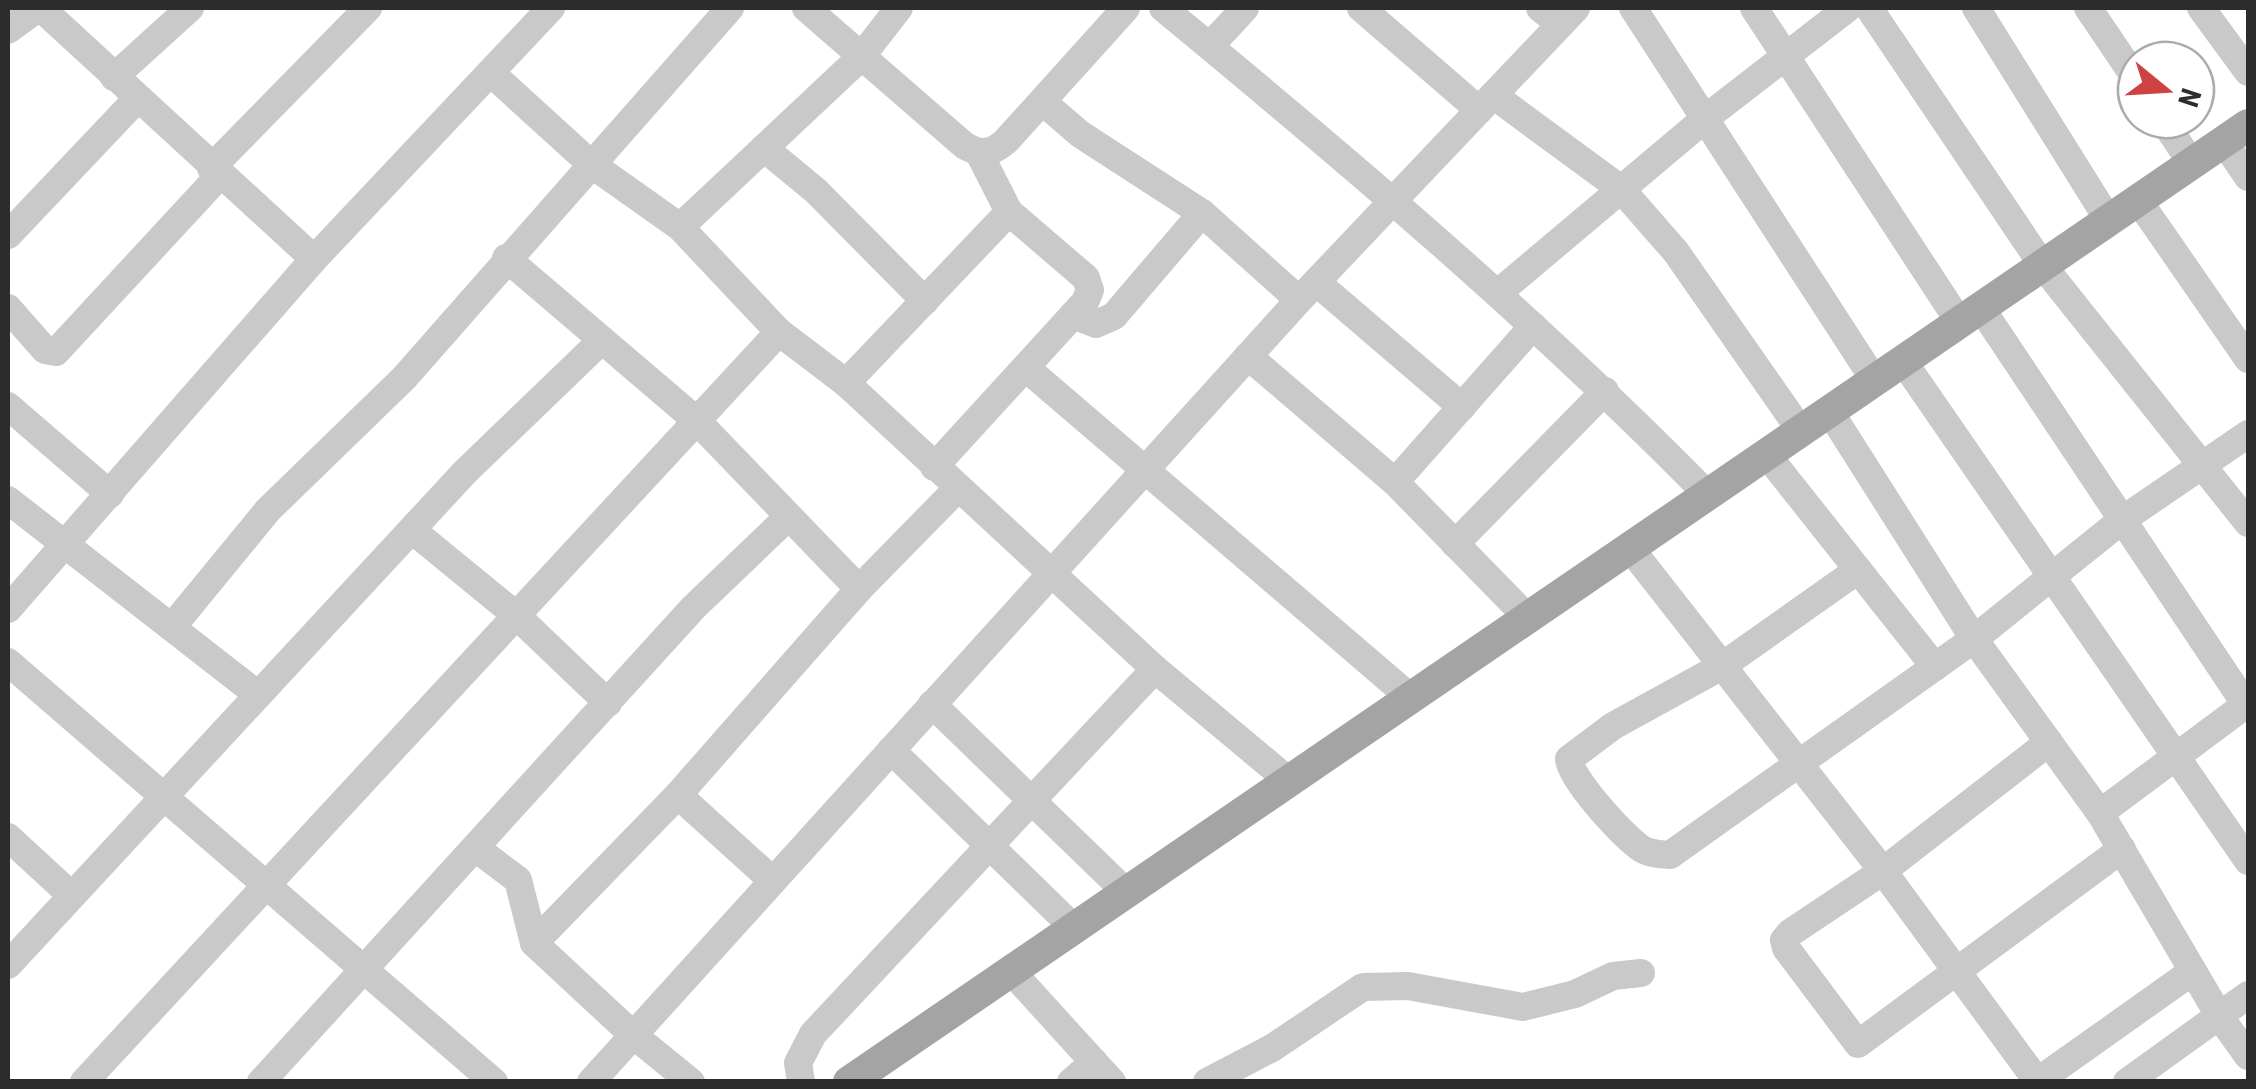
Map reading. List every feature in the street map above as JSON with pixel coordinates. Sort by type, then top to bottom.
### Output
[{"type":"main road","points":[[849,1082],[2236,133]]},
{"type":"street","points":[[8,30],[40,8],[314,259]]},
{"type":"street","points":[[114,76],[190,8]]},
{"type":"street","points":[[10,314],[46,350],[56,352],[215,172],[368,8]]},
{"type":"street","points":[[8,609],[314,259],[551,8]]},
{"type":"street","points":[[172,627],[268,510],[404,378],[730,8]]},
{"type":"street","points":[[806,8],[979,153],[1010,212],[1086,278],[1090,290],[1073,316],[934,467]]},
{"type":"street","points":[[680,227],[860,57],[899,8]]},
{"type":"street","points":[[979,153],[994,152],[1044,102],[1126,8]]},
{"type":"street","points":[[1164,8],[1498,293],[1605,391],[1708,495]]},
{"type":"street","points":[[1210,46],[1245,8]]},
{"type":"street","points":[[1361,8],[1486,103],[1621,189],[1676,252],[1801,431]]},
{"type":"street","points":[[1633,8],[1875,381]]},
{"type":"street","points":[[1754,8],[1970,315],[2122,520],[2248,705],[2100,813]]},
{"type":"street","points":[[1498,293],[1707,118],[1848,8]]},
{"type":"street","points":[[1869,8],[2042,266],[2248,522]]},
{"type":"street","points":[[1976,8],[2109,221]]},
{"type":"street","points":[[2088,8],[2116,49]]},
{"type":"street","points":[[2201,8],[2248,72]]},
{"type":"street","points":[[591,1082],[1248,356],[1486,103],[1559,13]]},
{"type":"street","points":[[491,73],[591,164],[680,227],[778,332],[846,383],[957,488],[1054,572],[1155,670],[1289,781]]},
{"type":"street","points":[[8,234],[137,98]]},
{"type":"street","points":[[1044,102],[1080,134],[1202,214],[1462,407]]},
{"type":"street","points":[[2236,133],[2248,177]]},
{"type":"street","points":[[2176,140],[2192,164]]},
{"type":"street","points":[[764,148],[816,191],[924,301]]},
{"type":"street","points":[[2138,200],[2248,359]]},
{"type":"street","points":[[846,383],[1010,212]]},
{"type":"street","points":[[1073,316],[1096,324],[1114,316],[1202,214]]},
{"type":"street","points":[[506,258],[697,421],[859,589]]},
{"type":"street","points":[[1395,482],[1533,326]]},
{"type":"street","points":[[84,1082],[778,332]]},
{"type":"street","points":[[8,965],[412,530],[602,340]]},
{"type":"street","points":[[1248,356],[1395,482],[1528,618]]},
{"type":"street","points":[[1904,362],[2248,861]]},
{"type":"street","points":[[1026,368],[1411,698]]},
{"type":"street","points":[[1455,544],[1605,391]]},
{"type":"street","points":[[8,406],[110,494]]},
{"type":"street","points":[[1830,412],[1974,638],[2100,813],[2220,1017],[2248,1056]]},
{"type":"street","points":[[1858,570],[1722,666],[1613,726],[1570,759],[1570,770],[1639,847],[1670,855],[1935,667],[2122,520],[2248,434]]},
{"type":"street","points":[[1767,455],[1935,667]]},
{"type":"street","points":[[534,943],[678,795],[859,589],[957,488]]},
{"type":"street","points":[[8,500],[257,694]]},
{"type":"street","points":[[260,1082],[477,849],[694,607],[787,518]]},
{"type":"street","points":[[412,530],[517,616],[608,703]]},
{"type":"street","points":[[1630,548],[1883,872],[2038,1081],[2193,971]]},
{"type":"street","points":[[8,662],[494,1082]]},
{"type":"street","points":[[801,1082],[798,1063],[813,1034],[1155,670]]},
{"type":"street","points":[[932,704],[1126,892]]},
{"type":"street","points":[[2049,742],[1883,872],[1790,934],[1784,940],[1786,948],[1858,1044],[2122,850]]},
{"type":"street","points":[[891,750],[1074,928]]},
{"type":"street","points":[[678,795],[772,880]]},
{"type":"street","points":[[8,837],[71,895]]},
{"type":"street","points":[[477,849],[518,880],[534,943],[632,1034],[692,1082]]},
{"type":"street","points":[[1012,971],[1103,1072],[1071,1082]]},
{"type":"street","points":[[1207,1082],[1272,1048],[1363,987],[1408,986],[1523,1006],[1575,994],[1613,976],[1641,973]]},
{"type":"street","points":[[2126,1082],[2248,995]]}]
